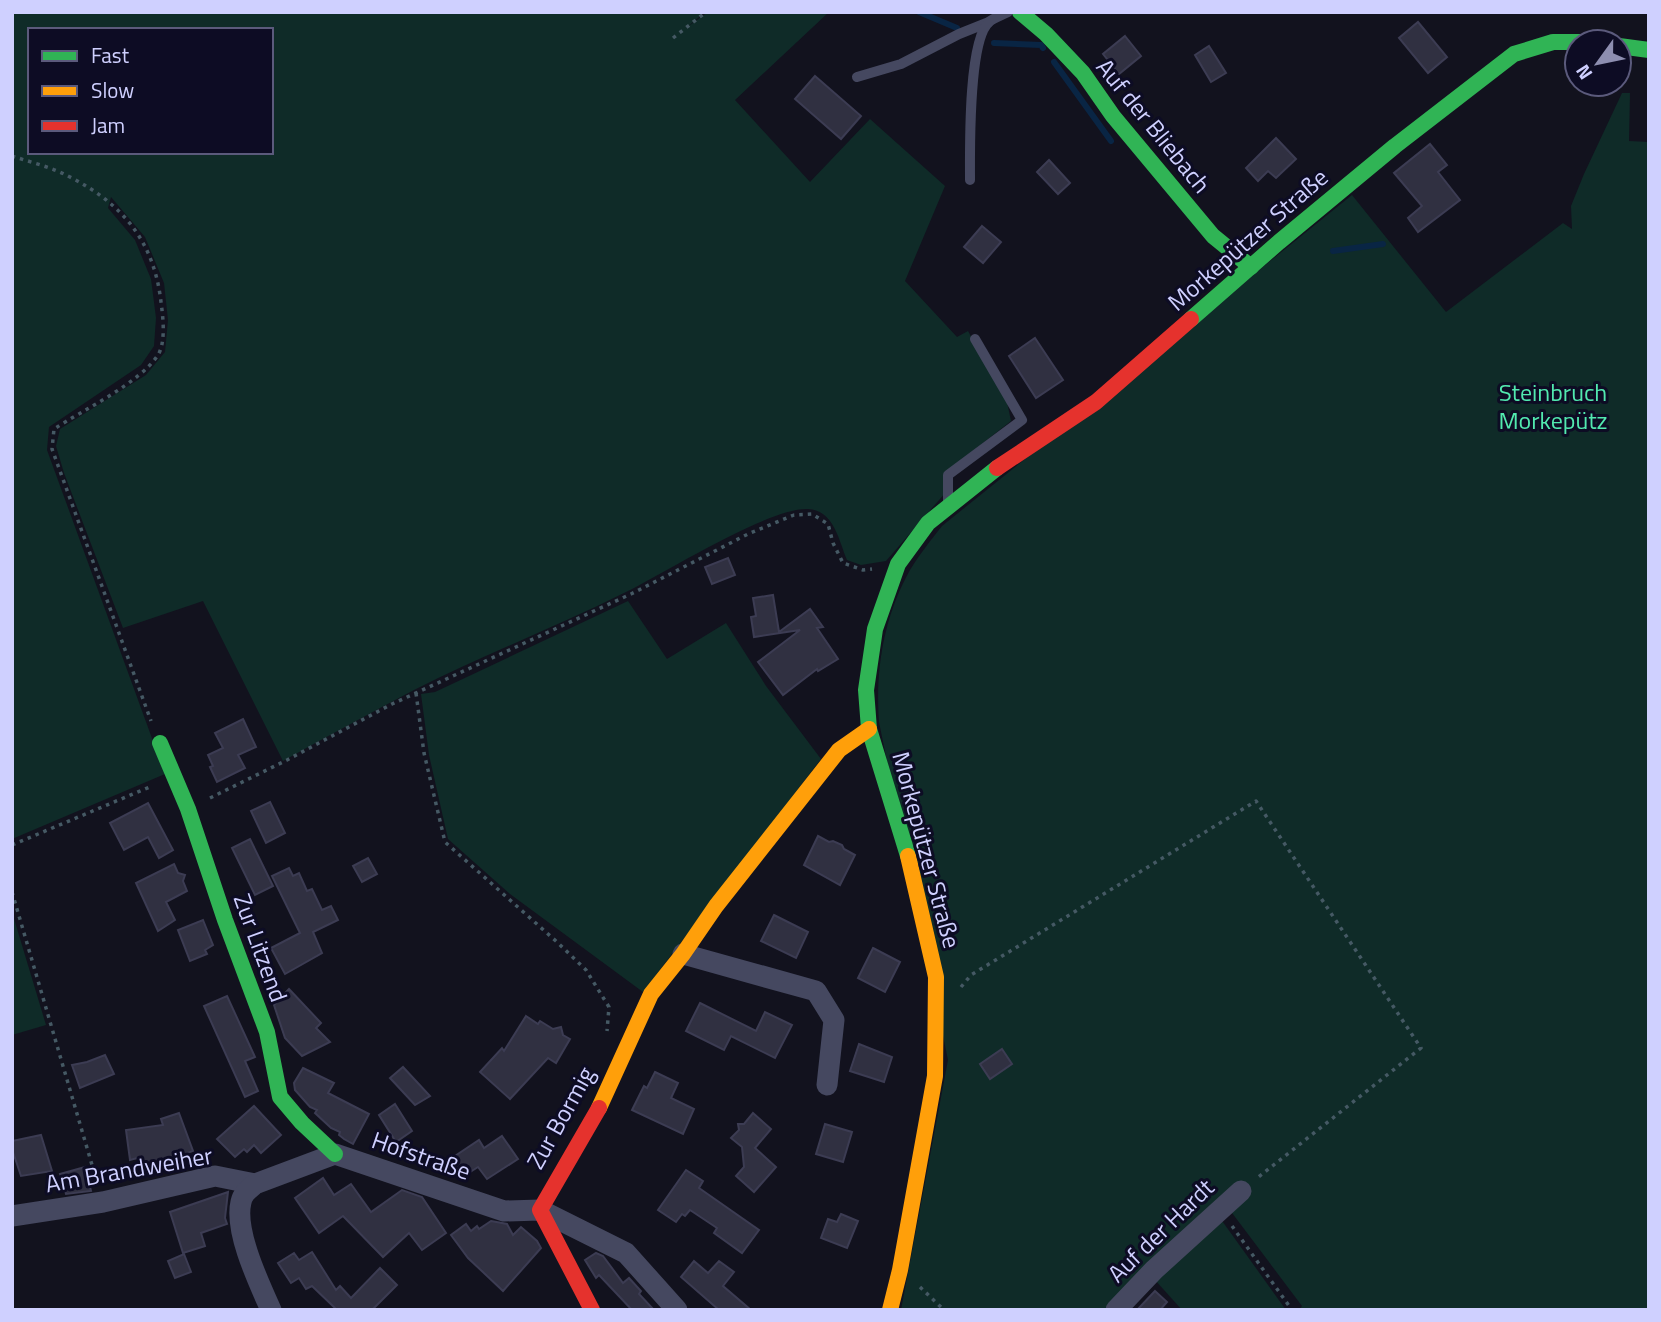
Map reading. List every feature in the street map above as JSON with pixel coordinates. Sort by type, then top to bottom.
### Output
[{"type":"street","name":"Auf der Bliebach","points":[[1020,12],[1046,34],[1083,73],[1112,116],[1213,236],[1251,267]]},
{"type":"street","name":"Morkepützer Straße","points":[[890,1310],[900,1270],[935,1076],[937,1015],[936,977],[912,868],[869,729],[866,691],[875,629],[898,565],[928,523],[948,506],[993,470],[1096,402],[1395,146],[1514,54],[1553,42],[1563,42]]},
{"type":"street","name":"Zur Bormig","points":[[592,1310],[540,1210],[606,1095],[651,994],[716,906],[839,750],[869,729]]},
{"type":"street","name":"Zur Litzend","points":[[160,743],[188,809],[225,920],[267,1032],[280,1097],[302,1124],[335,1154]]},
{"type":"street","points":[[683,954],[816,991],[834,1020],[827,1085]]},
{"type":"street","name":"Hofstraße","points":[[254,1184],[335,1154],[504,1211],[540,1210],[626,1253],[677,1310]]},
{"type":"street","name":"Am Brandweiher","points":[[12,1216],[103,1202],[215,1176],[254,1184]]},
{"type":"street","points":[[254,1184],[245,1192],[240,1203],[242,1232],[271,1310]]},
{"type":"street","name":"Auf der Hardt","points":[[1116,1310],[1154,1270],[1241,1191]]},
{"type":"lane","points":[[857,77],[901,64],[1008,12]]},
{"type":"lane","points":[[970,180],[971,88],[982,33],[989,22]]},
{"type":"lane","points":[[948,506],[948,475],[1022,421],[975,339]]},
{"type":"path","points":[[673,38],[706,12]]},
{"type":"path","points":[[12,156],[66,174],[109,200],[141,237],[158,279],[163,320],[160,353],[144,372],[54,429],[52,449],[160,743]]},
{"type":"path","points":[[188,809],[392,704],[631,594],[748,534],[794,514],[812,514],[828,524],[833,543],[843,563],[863,570],[898,565]]},
{"type":"path","points":[[416,693],[424,753],[445,842],[586,970],[609,1007],[606,1042]]},
{"type":"path","points":[[12,845],[173,777]]},
{"type":"path","points":[[937,1015],[971,975],[1256,801],[1421,1048],[1241,1191]]},
{"type":"path","points":[[12,892],[103,1202]]},
{"type":"path","points":[[1220,1209],[1292,1310]]},
{"type":"green space","points":[[12,12],[705,12],[686,28],[708,12],[829,12],[735,100],[810,182],[870,119],[945,186],[905,281],[957,337],[968,331],[1007,402],[1011,421],[946,472],[946,492],[886,561],[861,565],[847,560],[830,521],[817,511],[791,511],[769,518],[600,605],[414,690],[283,761],[203,601],[123,628],[64,473],[56,446],[60,429],[146,375],[165,352],[168,320],[164,283],[145,237],[111,197],[108,208],[135,240],[151,279],[156,318],[154,346],[141,365],[49,427],[47,450],[165,774],[12,839]]},
{"type":"green space","name":"Steinbruch Morkepütz","points":[[1620,98],[1630,98],[1629,141],[1649,142],[1649,1310],[1299,1310],[1302,1306],[1220,1197],[1145,1266],[1104,1310],[901,1310],[948,1060],[879,722],[878,683],[883,644],[894,606],[910,570],[942,526],[1352,195],[1446,312],[1563,223],[1572,229],[1571,206]]},
{"type":"green space","points":[[628,601],[667,659],[726,623],[766,686],[821,759],[643,992],[510,894],[448,839],[429,755],[421,694],[435,692]]},
{"type":"green space","points":[[12,912],[46,1025],[12,1035]]},
{"type":"green space","points":[[1220,1218],[1286,1310],[1182,1310],[1155,1280]]},
{"type":"building","points":[[1418,22],[1447,57],[1428,73],[1399,38]]},
{"type":"building","points":[[1125,36],[1141,56],[1119,74],[1103,54]]},
{"type":"building","points":[[1209,46],[1226,73],[1211,82],[1195,55]]},
{"type":"building","points":[[815,76],[861,116],[841,139],[795,99]]},
{"type":"building","points":[[1276,138],[1296,159],[1276,178],[1268,171],[1258,181],[1246,168]]},
{"type":"building","points":[[1430,144],[1447,165],[1438,172],[1460,200],[1418,232],[1408,218],[1422,206],[1394,173]]},
{"type":"building","points":[[1049,160],[1070,183],[1058,194],[1037,172]]},
{"type":"building","points":[[982,226],[1001,242],[983,263],[964,247]]},
{"type":"building","points":[[1035,338],[1063,380],[1036,398],[1009,356]]},
{"type":"building","points":[[728,558],[735,575],[712,584],[705,567]]},
{"type":"building","points":[[773,595],[779,632],[810,609],[823,627],[817,628],[838,659],[818,671],[817,669],[783,695],[758,662],[800,630],[754,637],[751,617],[756,616],[753,598]]},
{"type":"building","points":[[243,719],[256,747],[238,755],[245,768],[217,782],[208,755],[223,748],[215,733]]},
{"type":"building","points":[[270,802],[285,833],[266,843],[251,811]]},
{"type":"building","points":[[148,803],[173,850],[159,858],[148,837],[124,850],[110,823]]},
{"type":"building","points":[[818,836],[842,845],[855,855],[840,885],[804,865]]},
{"type":"building","points":[[250,839],[273,886],[255,895],[232,848]]},
{"type":"building","points":[[368,858],[377,874],[362,882],[353,866]]},
{"type":"building","points":[[174,864],[178,873],[185,875],[183,881],[187,891],[166,902],[175,920],[158,931],[136,883]]},
{"type":"building","points":[[289,868],[293,876],[299,873],[307,891],[312,889],[322,910],[331,906],[338,920],[313,932],[322,953],[285,974],[271,948],[300,933],[272,876]]},
{"type":"building","points":[[774,915],[808,932],[796,958],[761,941]]},
{"type":"building","points":[[203,920],[213,945],[205,950],[207,954],[190,961],[178,930]]},
{"type":"building","points":[[873,948],[900,962],[885,992],[858,978]]},
{"type":"building","points":[[289,989],[321,1023],[316,1028],[330,1042],[302,1056],[285,1038],[274,1005]]},
{"type":"building","points":[[227,996],[255,1057],[245,1061],[258,1091],[245,1097],[204,1006]]},
{"type":"building","points":[[700,1003],[756,1031],[765,1012],[792,1025],[775,1058],[731,1036],[724,1050],[686,1031]]},
{"type":"building","points":[[526,1016],[553,1029],[561,1027],[563,1035],[570,1039],[556,1063],[548,1058],[510,1099],[480,1072],[502,1048],[504,1051]]},
{"type":"building","points":[[859,1044],[892,1057],[884,1082],[850,1071]]},
{"type":"building","points":[[1002,1049],[1012,1064],[990,1079],[980,1064]]},
{"type":"building","points":[[105,1055],[114,1074],[80,1088],[72,1065]]},
{"type":"building","points":[[403,1067],[430,1096],[415,1105],[390,1078]]},
{"type":"building","points":[[303,1068],[334,1083],[328,1093],[369,1114],[353,1144],[331,1128],[315,1113],[317,1110],[310,1107],[295,1090],[294,1083]]},
{"type":"building","points":[[655,1072],[678,1083],[671,1098],[694,1109],[683,1134],[632,1110],[644,1086],[647,1088]]},
{"type":"building","points":[[395,1104],[412,1131],[396,1142],[379,1115]]},
{"type":"building","points":[[254,1106],[281,1135],[261,1153],[254,1145],[247,1152],[244,1149],[235,1157],[217,1139]]},
{"type":"building","points":[[179,1113],[193,1151],[142,1169],[141,1157],[130,1160],[126,1130],[163,1125],[161,1119]]},
{"type":"building","points":[[753,1113],[771,1129],[755,1148],[776,1167],[754,1192],[736,1176],[744,1167],[742,1147],[731,1138],[739,1130],[738,1124],[744,1124]]},
{"type":"building","points":[[825,1124],[852,1132],[843,1162],[816,1154]]},
{"type":"building","points":[[41,1135],[52,1171],[21,1176],[12,1141]]},
{"type":"building","points":[[502,1136],[518,1159],[487,1179],[478,1167],[464,1176],[452,1158],[479,1140],[484,1148]]},
{"type":"building","points":[[85,1167],[91,1191],[66,1194],[60,1174]]},
{"type":"building","points":[[686,1170],[703,1181],[699,1188],[759,1230],[742,1253],[714,1233],[717,1228],[690,1210],[685,1216],[682,1214],[676,1222],[658,1210]]},
{"type":"building","points":[[323,1178],[334,1195],[351,1184],[371,1212],[402,1190],[422,1197],[446,1233],[422,1250],[409,1233],[383,1257],[343,1216],[319,1233],[295,1198]]},
{"type":"building","points":[[228,1192],[225,1218],[227,1224],[201,1233],[205,1246],[183,1253],[170,1212]]},
{"type":"building","points":[[841,1214],[858,1221],[847,1248],[821,1238],[828,1219],[837,1222]]},
{"type":"building","points":[[491,1221],[507,1224],[513,1235],[521,1227],[541,1248],[503,1291],[468,1258],[451,1235],[466,1224],[471,1231]]},
{"type":"building","points":[[312,1252],[336,1290],[340,1286],[351,1298],[380,1268],[397,1285],[372,1310],[337,1310],[312,1286],[306,1289],[299,1278],[291,1283],[278,1263],[294,1253],[299,1260]]},
{"type":"building","points":[[596,1253],[603,1256],[623,1283],[629,1278],[654,1310],[632,1310],[599,1275],[596,1278],[585,1260]]},
{"type":"building","points":[[184,1254],[191,1272],[175,1278],[168,1261]]},
{"type":"building","points":[[694,1261],[708,1273],[719,1261],[734,1272],[723,1286],[751,1310],[719,1310],[681,1277]]},
{"type":"building","points":[[1155,1291],[1167,1302],[1160,1310],[1137,1310]]},
{"type":"waterway","points":[[919,12],[957,28]]},
{"type":"waterway","points":[[994,43],[1041,45],[1043,48]]},
{"type":"waterway","points":[[1054,62],[1111,141]]},
{"type":"waterway","points":[[1333,251],[1383,244]]},
{"type":"traffic: fast","points":[[1020,12],[1046,34],[1083,73],[1113,116],[1213,236],[1251,267]]},
{"type":"traffic: fast","points":[[1191,319],[1395,146],[1514,54],[1553,42],[1563,42]]},
{"type":"traffic: fast","points":[[1633,48],[1649,50]]},
{"type":"traffic: fast","points":[[908,856],[869,729],[866,690],[875,629],[898,564],[928,523],[997,468]]},
{"type":"traffic: fast","points":[[160,743],[188,809],[225,920],[267,1032],[280,1097],[302,1123],[335,1154]]},
{"type":"traffic: slow","points":[[599,1108],[651,994],[716,906],[839,750],[869,729]]},
{"type":"traffic: slow","points":[[890,1310],[900,1270],[935,1076],[936,977],[908,856]]},
{"type":"traffic: jam","points":[[997,468],[1096,402],[1191,319]]},
{"type":"traffic: jam","points":[[592,1310],[540,1210],[599,1108]]}]
